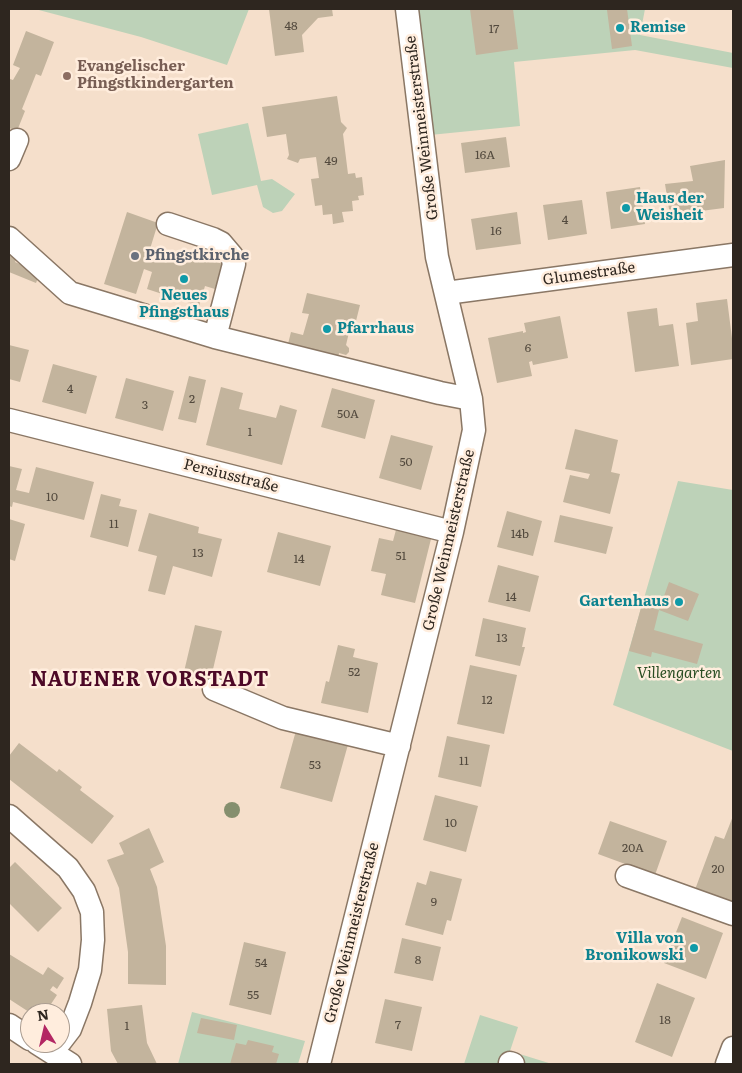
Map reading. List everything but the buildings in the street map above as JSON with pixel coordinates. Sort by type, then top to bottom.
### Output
[{"type":"street","name":"Große Weinmeisterstraße","points":[[319,1064],[452,532],[474,430],[471,398],[437,257],[408,9]]},
{"type":"street","points":[[168,224],[221,243],[232,256],[234,264],[215,337]]},
{"type":"street","points":[[9,238],[70,293],[215,337],[440,393],[471,398]]},
{"type":"street","name":"Glumestraße","points":[[446,293],[733,255]]},
{"type":"street","name":"Persiusstraße","points":[[9,420],[452,532]]},
{"type":"street","points":[[214,689],[283,718],[399,746]]},
{"type":"street","points":[[9,816],[68,868],[84,891],[92,912],[94,940],[90,970],[70,1029]]},
{"type":"street","points":[[627,876],[733,914]]},
{"type":"street","points":[[9,1025],[20,1032]]},
{"type":"street","points":[[727,1064],[733,1048]]},
{"type":"green space","points":[[35,9],[249,9],[227,65],[141,37]]},
{"type":"green space","points":[[414,9],[645,9],[640,35],[733,53],[733,68],[635,50],[514,62],[520,126],[430,135]]},
{"type":"green space","points":[[248,123],[261,181],[272,179],[295,194],[282,211],[273,213],[263,207],[257,185],[212,195],[198,134]]},
{"type":"green space","name":"Villengarten","points":[[678,481],[733,490],[733,751],[613,705]]},
{"type":"green space","points":[[192,1012],[305,1041],[298,1064],[178,1064]]},
{"type":"green space","points":[[480,1015],[518,1027],[510,1051],[552,1064],[464,1064]]},
{"type":"place","name":"Remise","points":[[620,28]]},
{"type":"place","name":"Evangelischer Pfingstkindergarten","points":[[67,76]]},
{"type":"place","name":"Haus der Weisheit","points":[[626,208]]},
{"type":"place","name":"Pfingstkirche","points":[[135,256]]},
{"type":"place","name":"Neues Pfingsthaus","points":[[184,279]]},
{"type":"place","name":"Pfarrhaus","points":[[327,329]]},
{"type":"place","name":"Gartenhaus","points":[[679,602]]},
{"type":"place","name":"Villa von Bronikowski","points":[[694,948]]},
{"type":"district","name":"NAUENER VORSTADT","points":[[150,680]]}]
